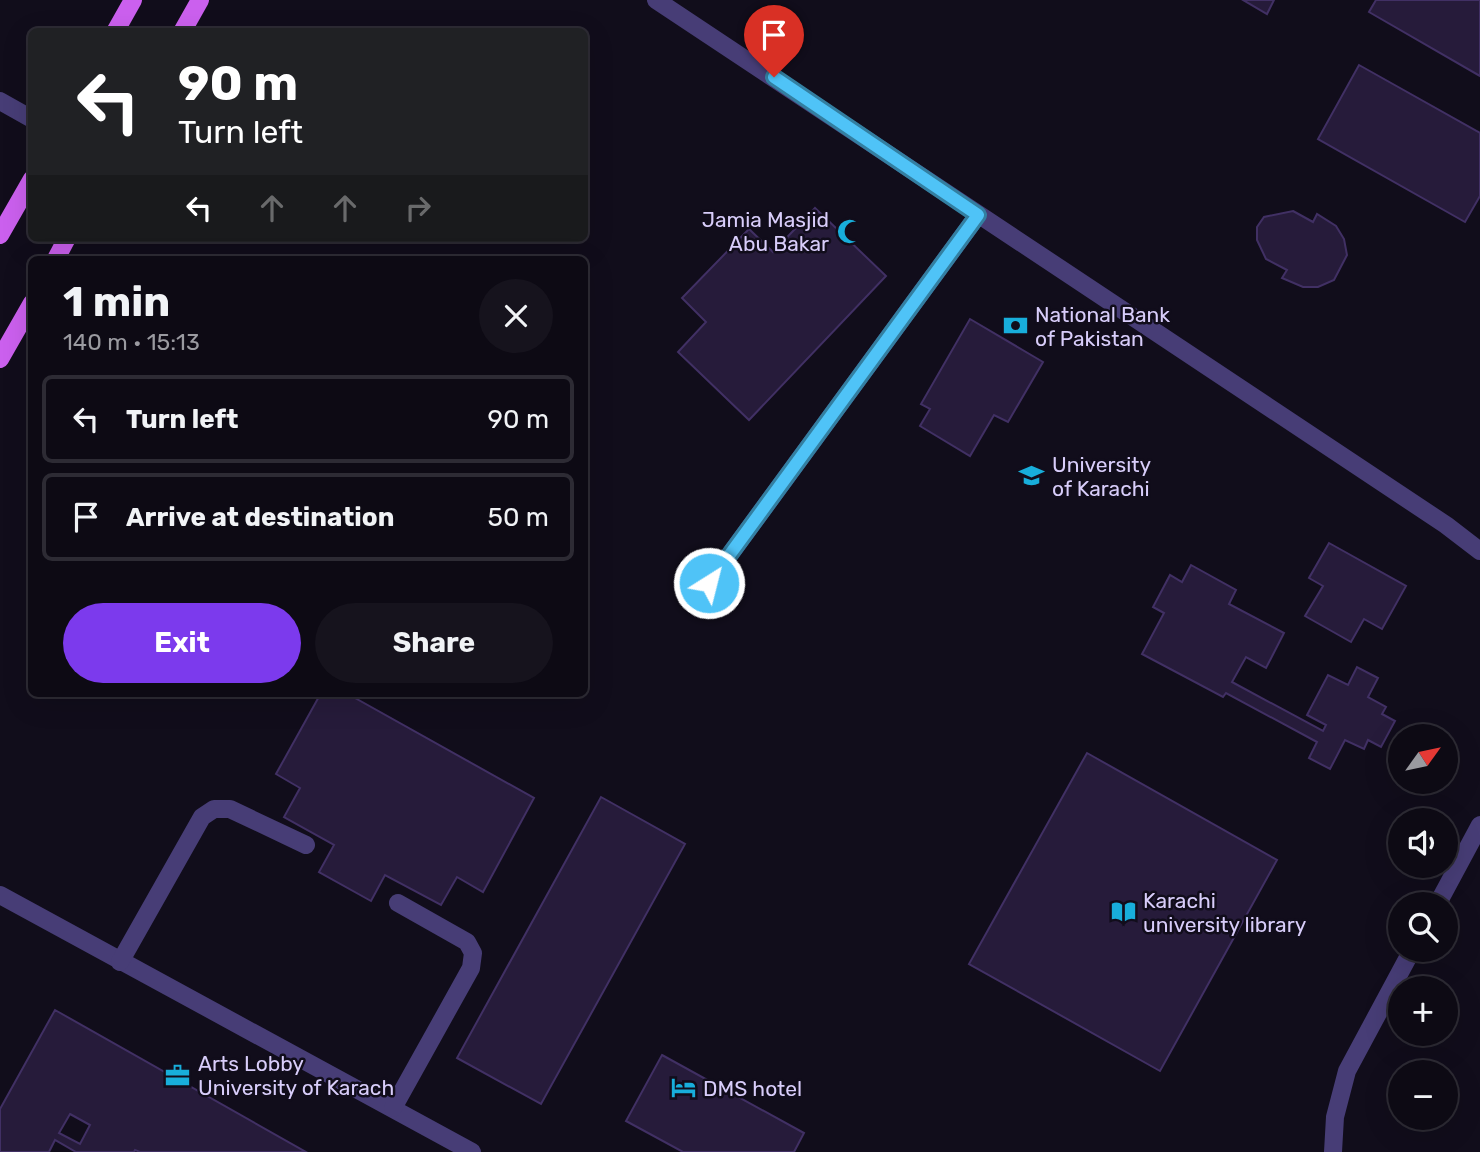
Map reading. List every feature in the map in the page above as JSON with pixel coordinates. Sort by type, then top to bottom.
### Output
[{"type":"main road","points":[[117,28],[133,0]]},
{"type":"main road","points":[[184,28],[200,0]]},
{"type":"main road","points":[[0,235],[28,186]]},
{"type":"main road","points":[[0,359],[28,310]]},
{"type":"street","points":[[656,0],[1423,510],[1480,551]]},
{"type":"street","points":[[0,101],[28,118]]},
{"type":"street","points":[[709,583],[978,215]]},
{"type":"street","points":[[120,962],[202,817],[214,809],[230,808],[306,845]]},
{"type":"street","points":[[1444,892],[1480,825]]},
{"type":"street","points":[[0,895],[472,1152]]},
{"type":"street","points":[[393,1108],[471,968],[473,953],[467,942],[398,903]]},
{"type":"street","points":[[1333,1152],[1335,1117],[1347,1071],[1406,962]]},
{"type":"building","points":[[1243,0],[1274,0],[1267,14]]},
{"type":"building","points":[[1376,0],[1480,0],[1480,76],[1369,12]]},
{"type":"building","points":[[1359,65],[1480,133],[1480,196],[1465,222],[1318,139]]},
{"type":"building","points":[[815,208],[886,276],[749,420],[678,352],[706,322],[682,298],[749,229],[773,252]]},
{"type":"building","points":[[1293,211],[1313,222],[1317,214],[1336,226],[1344,239],[1347,255],[1334,280],[1318,287],[1303,287],[1282,278],[1287,270],[1266,259],[1257,240],[1257,227],[1264,217]]},
{"type":"building","points":[[970,319],[1043,362],[1008,422],[994,415],[970,456],[920,426],[930,409],[921,404]]},
{"type":"building","points":[[1329,543],[1406,586],[1382,629],[1364,619],[1351,642],[1305,616],[1323,586],[1309,578]]},
{"type":"building","points":[[1191,565],[1236,590],[1229,604],[1284,633],[1266,668],[1246,657],[1232,682],[1323,731],[1326,725],[1307,715],[1328,675],[1348,685],[1357,667],[1378,678],[1368,697],[1386,707],[1382,714],[1395,721],[1393,724],[1388,724],[1388,734],[1381,747],[1368,740],[1364,749],[1345,740],[1330,769],[1309,758],[1317,742],[1226,693],[1223,697],[1142,654],[1164,613],[1153,607],[1170,575],[1182,582]]},
{"type":"building","points":[[319,697],[353,697],[534,798],[483,892],[457,877],[441,905],[385,875],[371,901],[319,872],[334,845],[284,817],[300,788],[276,774]]},
{"type":"building","name":"Karachi university library","points":[[1087,753],[1277,860],[1160,1071],[969,964]]},
{"type":"building","points":[[601,797],[685,844],[541,1104],[457,1058]]},
{"type":"building","points":[[55,1010],[306,1152],[76,1152],[55,1140],[49,1152],[0,1152],[0,1109]],"holes":[[[70,1114],[90,1125],[80,1144],[59,1133]]]},
{"type":"building","name":"DMS hotel","points":[[662,1055],[804,1133],[794,1152],[683,1152],[626,1121]]},
{"type":"place","name":"Jamia Masjid Abu Bakar","points":[[849,231]]},
{"type":"place","name":"National Bank of Pakistan","points":[[1015,326]]},
{"type":"place","name":"University of Karachi","points":[[1032,476]]},
{"type":"place","name":"Karachi university library","points":[[1123,912]]},
{"type":"place","name":"Arts Lobby University of Karach","points":[[178,1075]]},
{"type":"place","name":"DMS hotel","points":[[683,1088]]},
{"type":"route","points":[[709,583],[978,215],[774,77]]}]
